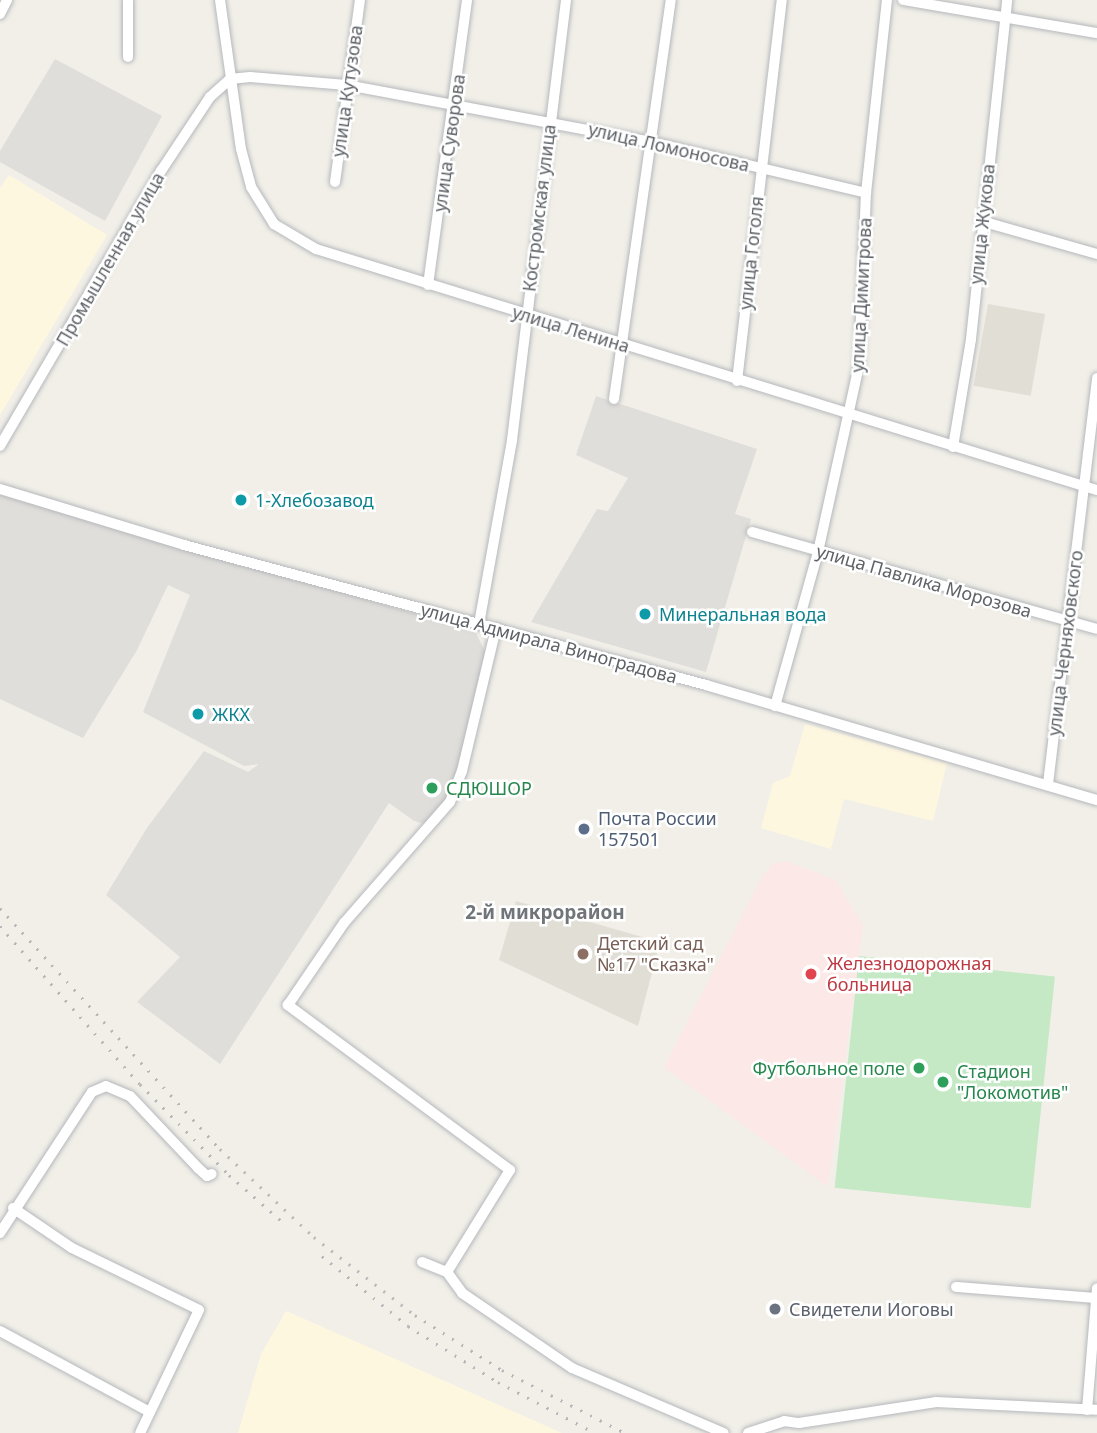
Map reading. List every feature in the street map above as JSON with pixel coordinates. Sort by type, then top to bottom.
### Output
[{"type":"street","points":[[0,15],[7,0]]},
{"type":"street","points":[[128,0],[128,57]]},
{"type":"street","name":"улица Ленина","points":[[220,0],[230,79],[251,187],[274,223],[316,249],[1097,490]]},
{"type":"street","name":"улица Кутузова","points":[[335,182],[360,0]]},
{"type":"street","name":"улица Суворова","points":[[428,285],[455,105],[467,0]]},
{"type":"street","name":"Костромская улица","points":[[480,624],[501,515],[566,0]]},
{"type":"street","points":[[614,399],[671,0]]},
{"type":"street","name":"улица Гоголя","points":[[737,381],[782,0]]},
{"type":"street","name":"улица Димитрова","points":[[775,706],[817,552],[859,366],[866,193],[887,0]]},
{"type":"street","points":[[902,0],[1097,33]]},
{"type":"street","name":"улица Жукова","points":[[953,447],[971,339],[981,221],[1007,0]]},
{"type":"street","name":"улица Ломоносова","points":[[230,79],[347,85],[550,121],[866,193]]},
{"type":"street","name":"Промышленная улица","points":[[0,446],[161,171],[210,97],[230,79]]},
{"type":"street","points":[[981,221],[1097,254]]},
{"type":"street","name":"улица Черняховского","points":[[1048,784],[1097,379]]},
{"type":"street","name":"улица Адмирала Виноградова","points":[[0,489],[184,545],[496,628],[1097,800]]},
{"type":"street","name":"улица Павлика Морозова","points":[[752,531],[817,552],[1097,629]]},
{"type":"street","points":[[447,1272],[510,1170],[288,1004],[344,923],[450,802],[462,771],[496,628]]},
{"type":"street","points":[[0,1233],[13,1208],[92,1091],[106,1086],[130,1096],[198,1168],[207,1176],[212,1174]]},
{"type":"street","points":[[13,1208],[72,1248],[199,1310],[140,1433]]},
{"type":"street","points":[[422,1262],[447,1272],[462,1293],[572,1368],[724,1433]]},
{"type":"street","points":[[748,1433],[784,1421],[799,1423],[936,1402],[1092,1410],[1097,1295],[956,1287]]},
{"type":"street","points":[[0,1331],[150,1412]]},
{"type":"shaded area","points":[[55,59],[162,116],[105,221],[0,162],[0,151]]},
{"type":"shaded area","points":[[9,175],[107,235],[0,415],[0,188]]},
{"type":"shaded area","points":[[988,304],[1045,314],[1031,396],[974,386]]},
{"type":"shaded area","points":[[596,396],[757,449],[735,514],[751,519],[706,672],[531,622],[597,509],[608,511],[628,478],[576,455]]},
{"type":"shaded area","points":[[0,495],[475,631],[488,658],[450,795],[433,826],[414,821],[389,803],[220,1064],[137,1002],[180,957],[106,895],[147,828],[204,751],[248,772],[259,764],[244,766],[143,712],[190,595],[168,585],[137,650],[83,738],[0,699]]},
{"type":"shaded area","points":[[805,724],[947,763],[933,821],[844,799],[831,849],[761,828],[773,783],[790,776]]},
{"type":"shaded area","points":[[786,861],[836,880],[863,926],[828,1187],[664,1067],[763,875],[774,863]]},
{"type":"shaded area","points":[[516,901],[660,942],[638,1026],[499,960]]},
{"type":"shaded area","points":[[286,1311],[562,1433],[238,1433],[261,1354]]},
{"type":"green space","name":"Стадион \"Локомотив\"","points":[[859,956],[1055,977],[1031,1208],[835,1188]]},
{"type":"railway","points":[[0,908],[220,1149],[314,1237],[415,1315],[502,1370],[625,1433]]},
{"type":"railway","points":[[0,926],[140,1084],[229,1175],[285,1224]]},
{"type":"railway","points":[[322,1256],[408,1326],[498,1382],[595,1433]]},
{"type":"place","name":"1-Хлебозавод","points":[[241,500]]},
{"type":"place","name":"Минеральная вода","points":[[645,614]]},
{"type":"place","name":"ЖКХ","points":[[198,714]]},
{"type":"place","name":"СДЮШОР","points":[[432,788]]},
{"type":"place","name":"Почта России 157501","points":[[584,829]]},
{"type":"place","name":"Детский сад №17 \"Сказка\"","points":[[583,954]]},
{"type":"place","name":"Железнодорожная больница","points":[[811,974]]},
{"type":"place","name":"Футбольное поле","points":[[919,1068]]},
{"type":"place","name":"Стадион \"Локомотив\"","points":[[943,1082]]},
{"type":"place","name":"Свидетели Иоговы","points":[[775,1309]]},
{"type":"district","name":"2-й микрорайон","points":[[545,913]]}]
